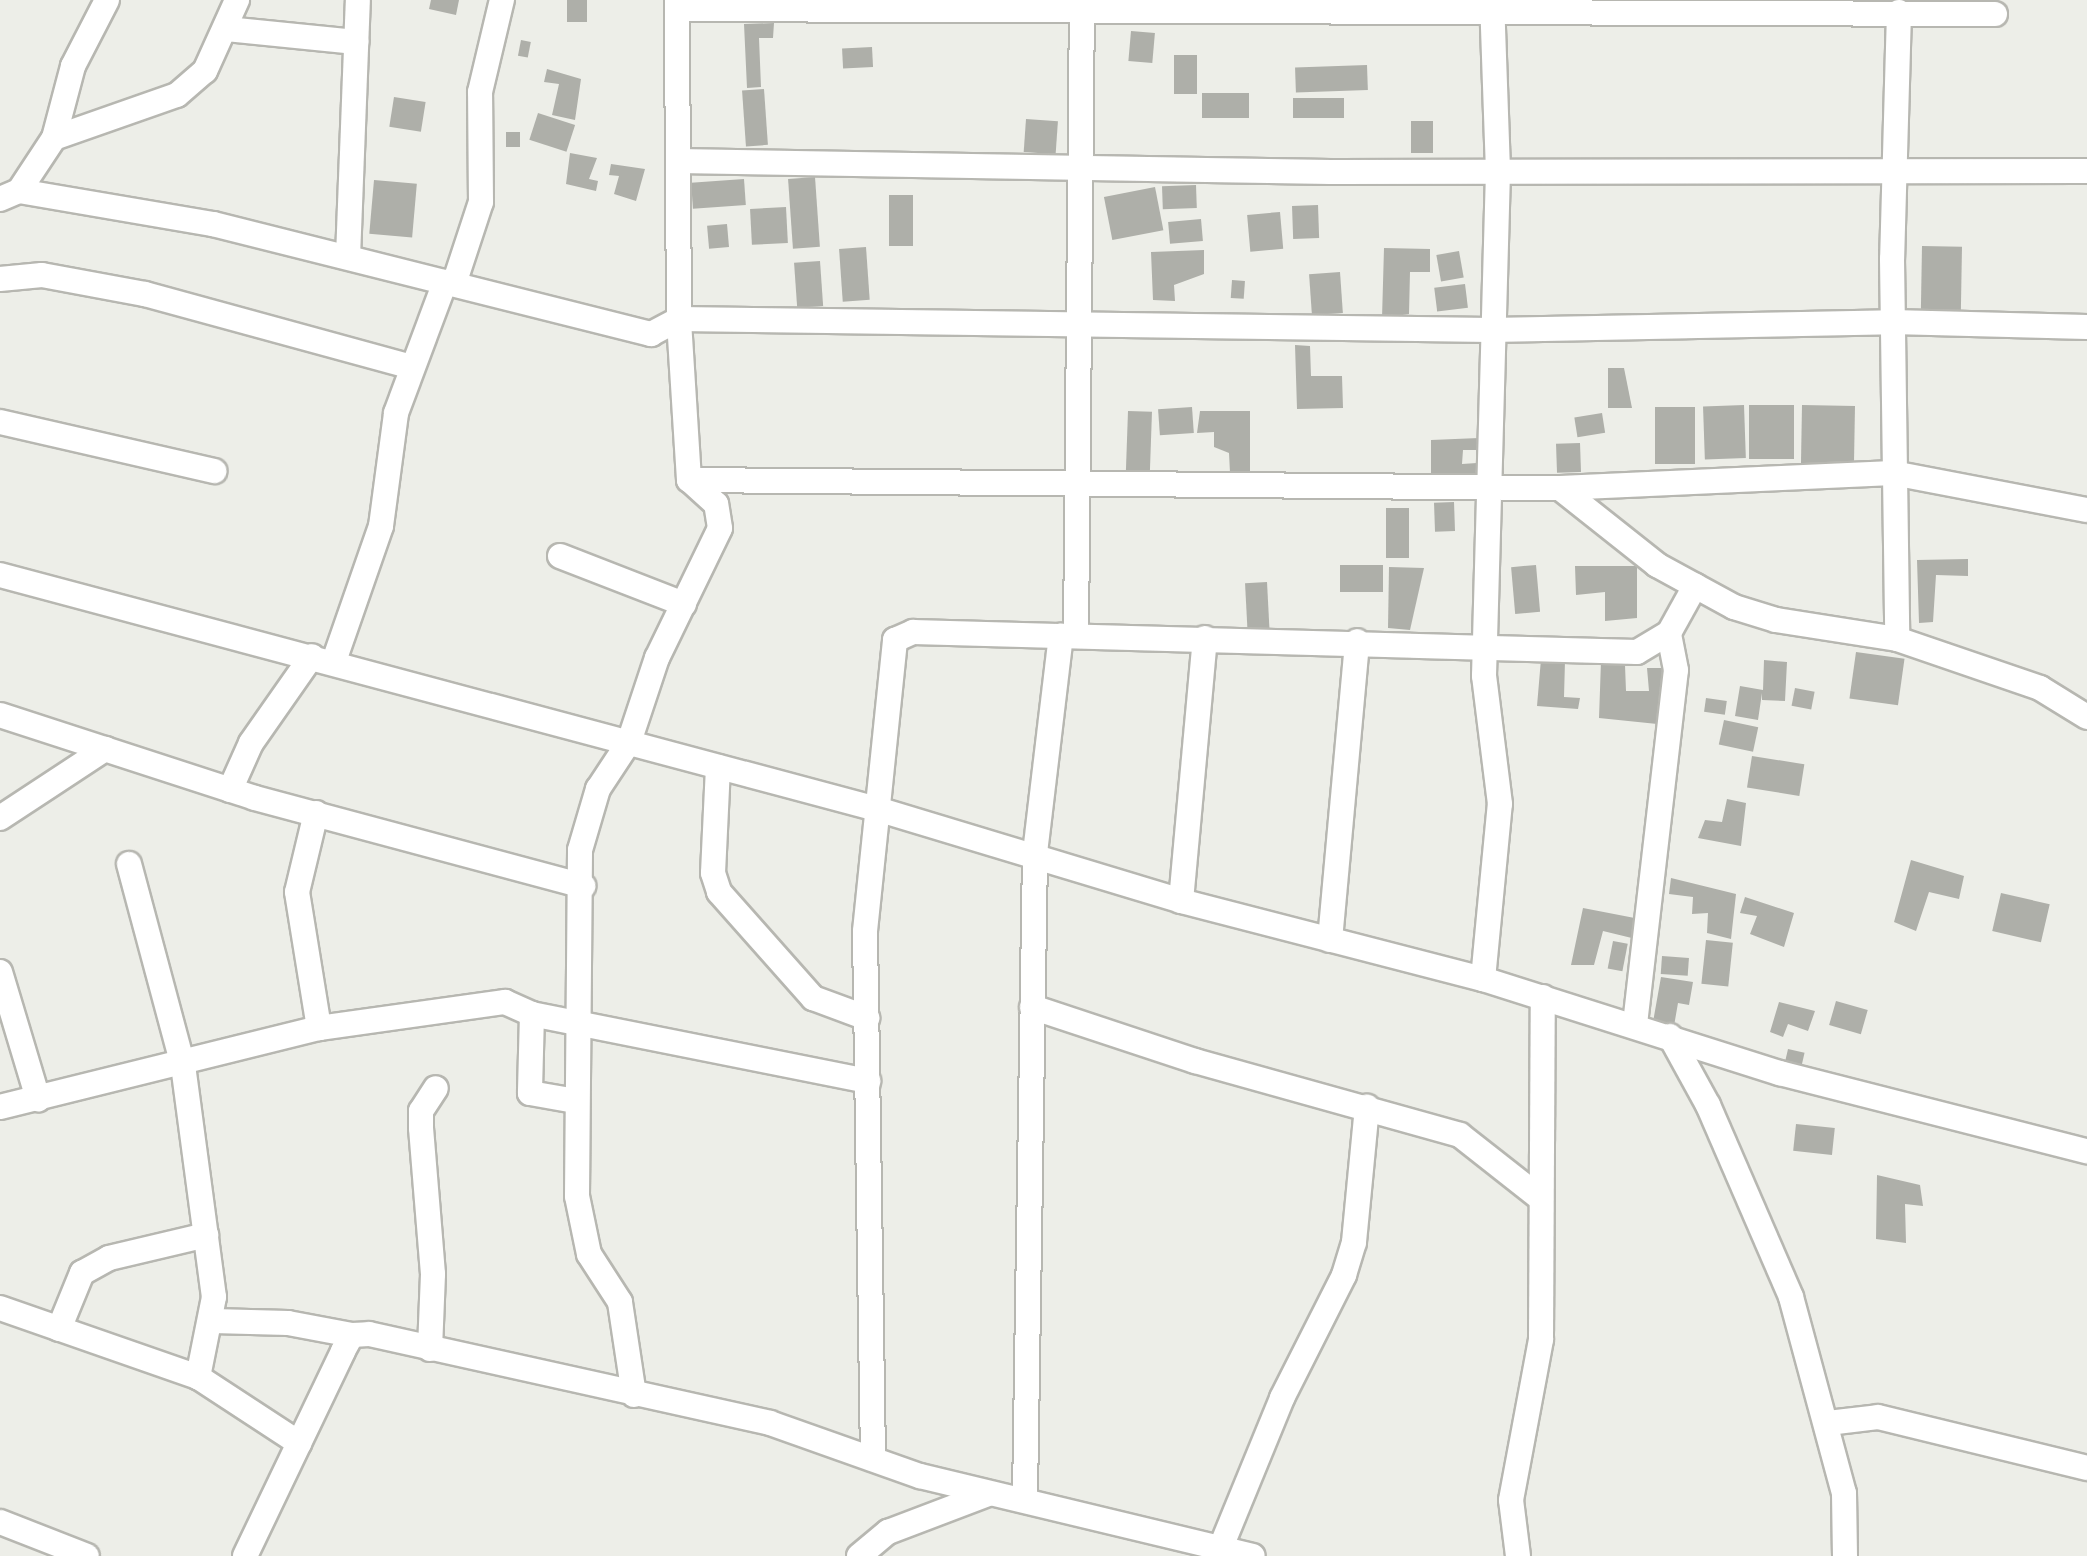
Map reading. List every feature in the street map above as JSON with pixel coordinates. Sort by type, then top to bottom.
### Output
[{"type":"street","points":[[107,0],[73,66],[54,138],[10,195],[213,224],[651,334],[679,319],[1491,330],[1892,322],[2087,327]]},
{"type":"street","points":[[54,138],[177,95],[214,59],[237,0]]},
{"type":"street","points":[[348,257],[358,0]]},
{"type":"street","points":[[230,790],[251,743],[323,658],[381,526],[396,413],[412,367],[481,202],[480,92],[502,0]]},
{"type":"street","points":[[634,1395],[620,1302],[582,1238],[576,1101],[582,1019],[583,886],[580,850],[598,789],[629,743],[657,658],[720,528],[716,503],[689,480],[679,319],[677,4],[1493,5],[1995,13]]},
{"type":"street","points":[[1025,1497],[1035,853],[1068,636],[1079,480],[1082,4]]},
{"type":"street","points":[[1483,979],[1500,804],[1486,712],[1491,330],[1498,171],[1493,5]]},
{"type":"street","points":[[1897,639],[1892,322],[1899,12]]},
{"type":"street","points":[[226,29],[356,42]]},
{"type":"street","points":[[678,161],[1498,171],[1897,167],[2087,171]]},
{"type":"street","points":[[0,279],[42,275],[145,294],[412,367]]},
{"type":"street","points":[[0,422],[214,471]]},
{"type":"street","points":[[689,480],[1489,483],[1560,488],[1893,473],[2087,510]]},
{"type":"street","points":[[1560,488],[1657,565],[1695,586],[1776,620],[1897,639],[2040,688],[2087,717]]},
{"type":"street","points":[[560,556],[684,604]]},
{"type":"street","points":[[0,575],[323,658],[877,809],[1035,853],[1181,901],[1483,979],[1635,1024],[1780,1073],[2087,1151]]},
{"type":"street","points":[[873,1459],[865,931],[891,648],[900,635],[1357,641],[1487,644],[1637,652],[1669,633],[1695,586]]},
{"type":"street","points":[[1635,1024],[1676,670],[1669,633]]},
{"type":"street","points":[[1181,901],[1206,638]]},
{"type":"street","points":[[1330,940],[1357,641]]},
{"type":"street","points":[[0,715],[230,790],[583,886]]},
{"type":"street","points":[[0,818],[105,749]]},
{"type":"street","points":[[718,767],[713,873],[719,892],[813,998],[867,1018]]},
{"type":"street","points":[[316,813],[297,892],[319,1028]]},
{"type":"street","points":[[129,864],[183,1065],[206,1235],[213,1321],[198,1377]]},
{"type":"street","points":[[0,972],[37,1099]]},
{"type":"street","points":[[1518,1556],[1511,1500],[1541,1339],[1539,1198],[1543,997]]},
{"type":"street","points":[[0,1108],[183,1065],[319,1028],[505,1002],[532,1014],[582,1019],[868,1082]]},
{"type":"street","points":[[1032,1007],[1195,1061],[1367,1107],[1476,1143],[1539,1198]]},
{"type":"street","points":[[532,1014],[530,1093],[576,1101]]},
{"type":"street","points":[[1670,1036],[1708,1105],[1791,1297],[1828,1423],[1844,1493],[1845,1556]]},
{"type":"street","points":[[430,1349],[433,1274],[421,1119],[436,1088]]},
{"type":"street","points":[[1221,1547],[1282,1398],[1344,1275],[1354,1242],[1367,1107]]},
{"type":"street","points":[[59,1329],[82,1273],[109,1258],[206,1235]]},
{"type":"street","points":[[0,1308],[198,1377],[299,1443]]},
{"type":"street","points":[[213,1321],[288,1323],[430,1349],[770,1423],[873,1459],[988,1494],[1025,1497],[1252,1556]]},
{"type":"street","points":[[245,1556],[352,1335]]},
{"type":"street","points":[[1828,1423],[1878,1417],[2087,1468]]},
{"type":"street","points":[[859,1556],[888,1532],[988,1494]]},
{"type":"street","points":[[0,1522],[88,1556]]},
{"type":"building","points":[[431,0],[459,0],[456,15],[429,9]]},
{"type":"building","points":[[567,0],[587,0],[587,22],[567,22]]},
{"type":"building","points":[[774,23],[773,38],[759,38],[761,87],[747,88],[744,24]]},
{"type":"building","points":[[1131,31],[1155,33],[1152,63],[1128,61]]},
{"type":"building","points":[[521,40],[531,42],[528,58],[518,56]]},
{"type":"building","points":[[872,47],[873,67],[843,69],[842,49]]},
{"type":"building","points":[[1174,55],[1197,55],[1197,94],[1174,94]]},
{"type":"building","points":[[1367,65],[1368,90],[1296,92],[1295,68]]},
{"type":"building","points":[[547,69],[581,79],[575,120],[552,115],[559,84],[544,82]]},
{"type":"building","points":[[764,89],[768,145],[746,146],[742,91]]},
{"type":"building","points":[[1202,93],[1249,93],[1249,118],[1202,118]]},
{"type":"building","points":[[394,97],[426,102],[421,132],[389,127]]},
{"type":"building","points":[[1293,98],[1344,98],[1344,118],[1293,118]]},
{"type":"building","points":[[538,113],[575,125],[566,152],[529,140]]},
{"type":"building","points":[[1026,119],[1058,121],[1056,154],[1024,152]]},
{"type":"building","points":[[1411,121],[1433,121],[1433,153],[1411,153]]},
{"type":"building","points":[[506,132],[520,132],[520,147],[506,147]]},
{"type":"building","points":[[570,153],[597,158],[589,179],[598,181],[596,191],[566,184]]},
{"type":"building","points":[[611,164],[645,169],[636,201],[614,194],[619,176],[609,175]]},
{"type":"building","points":[[815,177],[820,247],[793,249],[788,179]]},
{"type":"building","points":[[744,179],[746,205],[693,209],[691,183]]},
{"type":"building","points":[[374,180],[417,184],[412,238],[369,234]]},
{"type":"building","points":[[1196,185],[1197,208],[1163,209],[1162,186]]},
{"type":"building","points":[[1155,187],[1163,230],[1112,240],[1104,197]]},
{"type":"building","points":[[889,195],[913,195],[913,246],[889,246]]},
{"type":"building","points":[[1318,205],[1319,238],[1293,239],[1292,206]]},
{"type":"building","points":[[786,207],[788,243],[752,245],[750,209]]},
{"type":"building","points":[[1280,212],[1283,249],[1250,252],[1247,215]]},
{"type":"building","points":[[1201,219],[1203,241],[1170,244],[1168,222]]},
{"type":"building","points":[[727,224],[729,247],[709,249],[707,226]]},
{"type":"building","points":[[1922,246],[1962,247],[1961,311],[1921,310]]},
{"type":"building","points":[[866,247],[870,300],[843,302],[839,249]]},
{"type":"building","points":[[1384,248],[1430,249],[1430,272],[1410,272],[1409,314],[1382,318]]},
{"type":"building","points":[[1204,250],[1204,274],[1174,285],[1175,301],[1153,300],[1151,252]]},
{"type":"building","points":[[1459,251],[1464,278],[1441,282],[1436,255]]},
{"type":"building","points":[[820,261],[823,306],[797,308],[794,263]]},
{"type":"building","points":[[1340,272],[1343,313],[1312,315],[1309,274]]},
{"type":"building","points":[[1232,280],[1245,281],[1244,299],[1231,298]]},
{"type":"building","points":[[1465,284],[1468,308],[1437,312],[1434,288]]},
{"type":"building","points":[[1295,345],[1310,346],[1311,376],[1342,376],[1343,408],[1297,409]]},
{"type":"building","points":[[1608,368],[1624,368],[1632,408],[1608,408]]},
{"type":"building","points":[[1744,405],[1746,458],[1705,459],[1703,406]]},
{"type":"building","points":[[1749,405],[1794,405],[1794,459],[1749,459]]},
{"type":"building","points":[[1802,405],[1855,406],[1854,471],[1801,470]]},
{"type":"building","points":[[1192,407],[1194,433],[1160,435],[1158,409]]},
{"type":"building","points":[[1655,407],[1695,407],[1695,464],[1655,464]]},
{"type":"building","points":[[1128,411],[1152,412],[1150,473],[1126,472]]},
{"type":"building","points":[[1200,411],[1250,411],[1250,473],[1230,473],[1229,453],[1214,447],[1214,432],[1197,433]]},
{"type":"building","points":[[1602,413],[1605,433],[1577,437],[1574,417]]},
{"type":"building","points":[[1479,438],[1479,450],[1463,450],[1462,464],[1477,463],[1477,474],[1431,473],[1431,440]]},
{"type":"building","points":[[1580,443],[1581,472],[1557,473],[1556,444]]},
{"type":"building","points":[[1454,502],[1455,531],[1435,532],[1434,503]]},
{"type":"building","points":[[1386,508],[1409,508],[1409,558],[1386,558]]},
{"type":"building","points":[[1968,559],[1968,576],[1936,575],[1933,622],[1919,623],[1917,560]]},
{"type":"building","points":[[1340,565],[1383,565],[1383,592],[1340,592]]},
{"type":"building","points":[[1536,565],[1540,612],[1515,614],[1511,567]]},
{"type":"building","points":[[1575,566],[1637,566],[1637,618],[1605,621],[1605,592],[1576,595]]},
{"type":"building","points":[[1389,567],[1424,568],[1410,630],[1388,628]]},
{"type":"building","points":[[1267,582],[1270,632],[1248,633],[1245,583]]},
{"type":"building","points":[[1856,652],[1905,659],[1898,705],[1849,699]]},
{"type":"building","points":[[1541,659],[1565,661],[1564,697],[1580,698],[1578,709],[1537,706]]},
{"type":"building","points":[[1764,660],[1787,662],[1785,701],[1762,700],[1762,693],[1758,720],[1735,716],[1740,686],[1763,690]]},
{"type":"building","points":[[1601,661],[1625,665],[1626,691],[1649,691],[1647,668],[1672,668],[1667,725],[1599,718]]},
{"type":"building","points":[[1795,688],[1815,692],[1811,709],[1792,706]]},
{"type":"building","points":[[1706,698],[1727,701],[1725,715],[1704,712]]},
{"type":"building","points":[[1724,720],[1758,727],[1753,752],[1719,744]]},
{"type":"building","points":[[1752,756],[1804,764],[1799,796],[1747,788]]},
{"type":"building","points":[[1727,799],[1746,803],[1741,846],[1698,838],[1705,820],[1722,822]]},
{"type":"building","points":[[1911,860],[1964,876],[1959,899],[1929,892],[1916,931],[1894,922]]},
{"type":"building","points":[[1671,878],[1736,894],[1731,939],[1707,933],[1708,913],[1692,914],[1693,897],[1669,894]]},
{"type":"building","points":[[2001,893],[2050,904],[2041,942],[1992,931]]},
{"type":"building","points":[[1745,897],[1794,913],[1784,947],[1750,934],[1757,916],[1740,913]]},
{"type":"building","points":[[1583,908],[1645,920],[1640,940],[1603,931],[1594,965],[1571,965]]},
{"type":"building","points":[[1706,940],[1733,943],[1728,987],[1701,984]]},
{"type":"building","points":[[1613,941],[1628,944],[1622,971],[1608,968]]},
{"type":"building","points":[[1662,956],[1689,958],[1688,976],[1661,974]]},
{"type":"building","points":[[1661,977],[1693,982],[1689,1005],[1678,1003],[1674,1026],[1653,1022]]},
{"type":"building","points":[[1836,1001],[1868,1010],[1861,1034],[1829,1025]]},
{"type":"building","points":[[1779,1002],[1815,1011],[1808,1031],[1788,1024],[1783,1037],[1770,1032]]},
{"type":"building","points":[[1788,1049],[1805,1053],[1799,1075],[1783,1071]]},
{"type":"building","points":[[1796,1124],[1835,1128],[1832,1155],[1793,1151]]},
{"type":"building","points":[[1877,1175],[1920,1185],[1923,1206],[1905,1204],[1906,1243],[1876,1239]]}]
